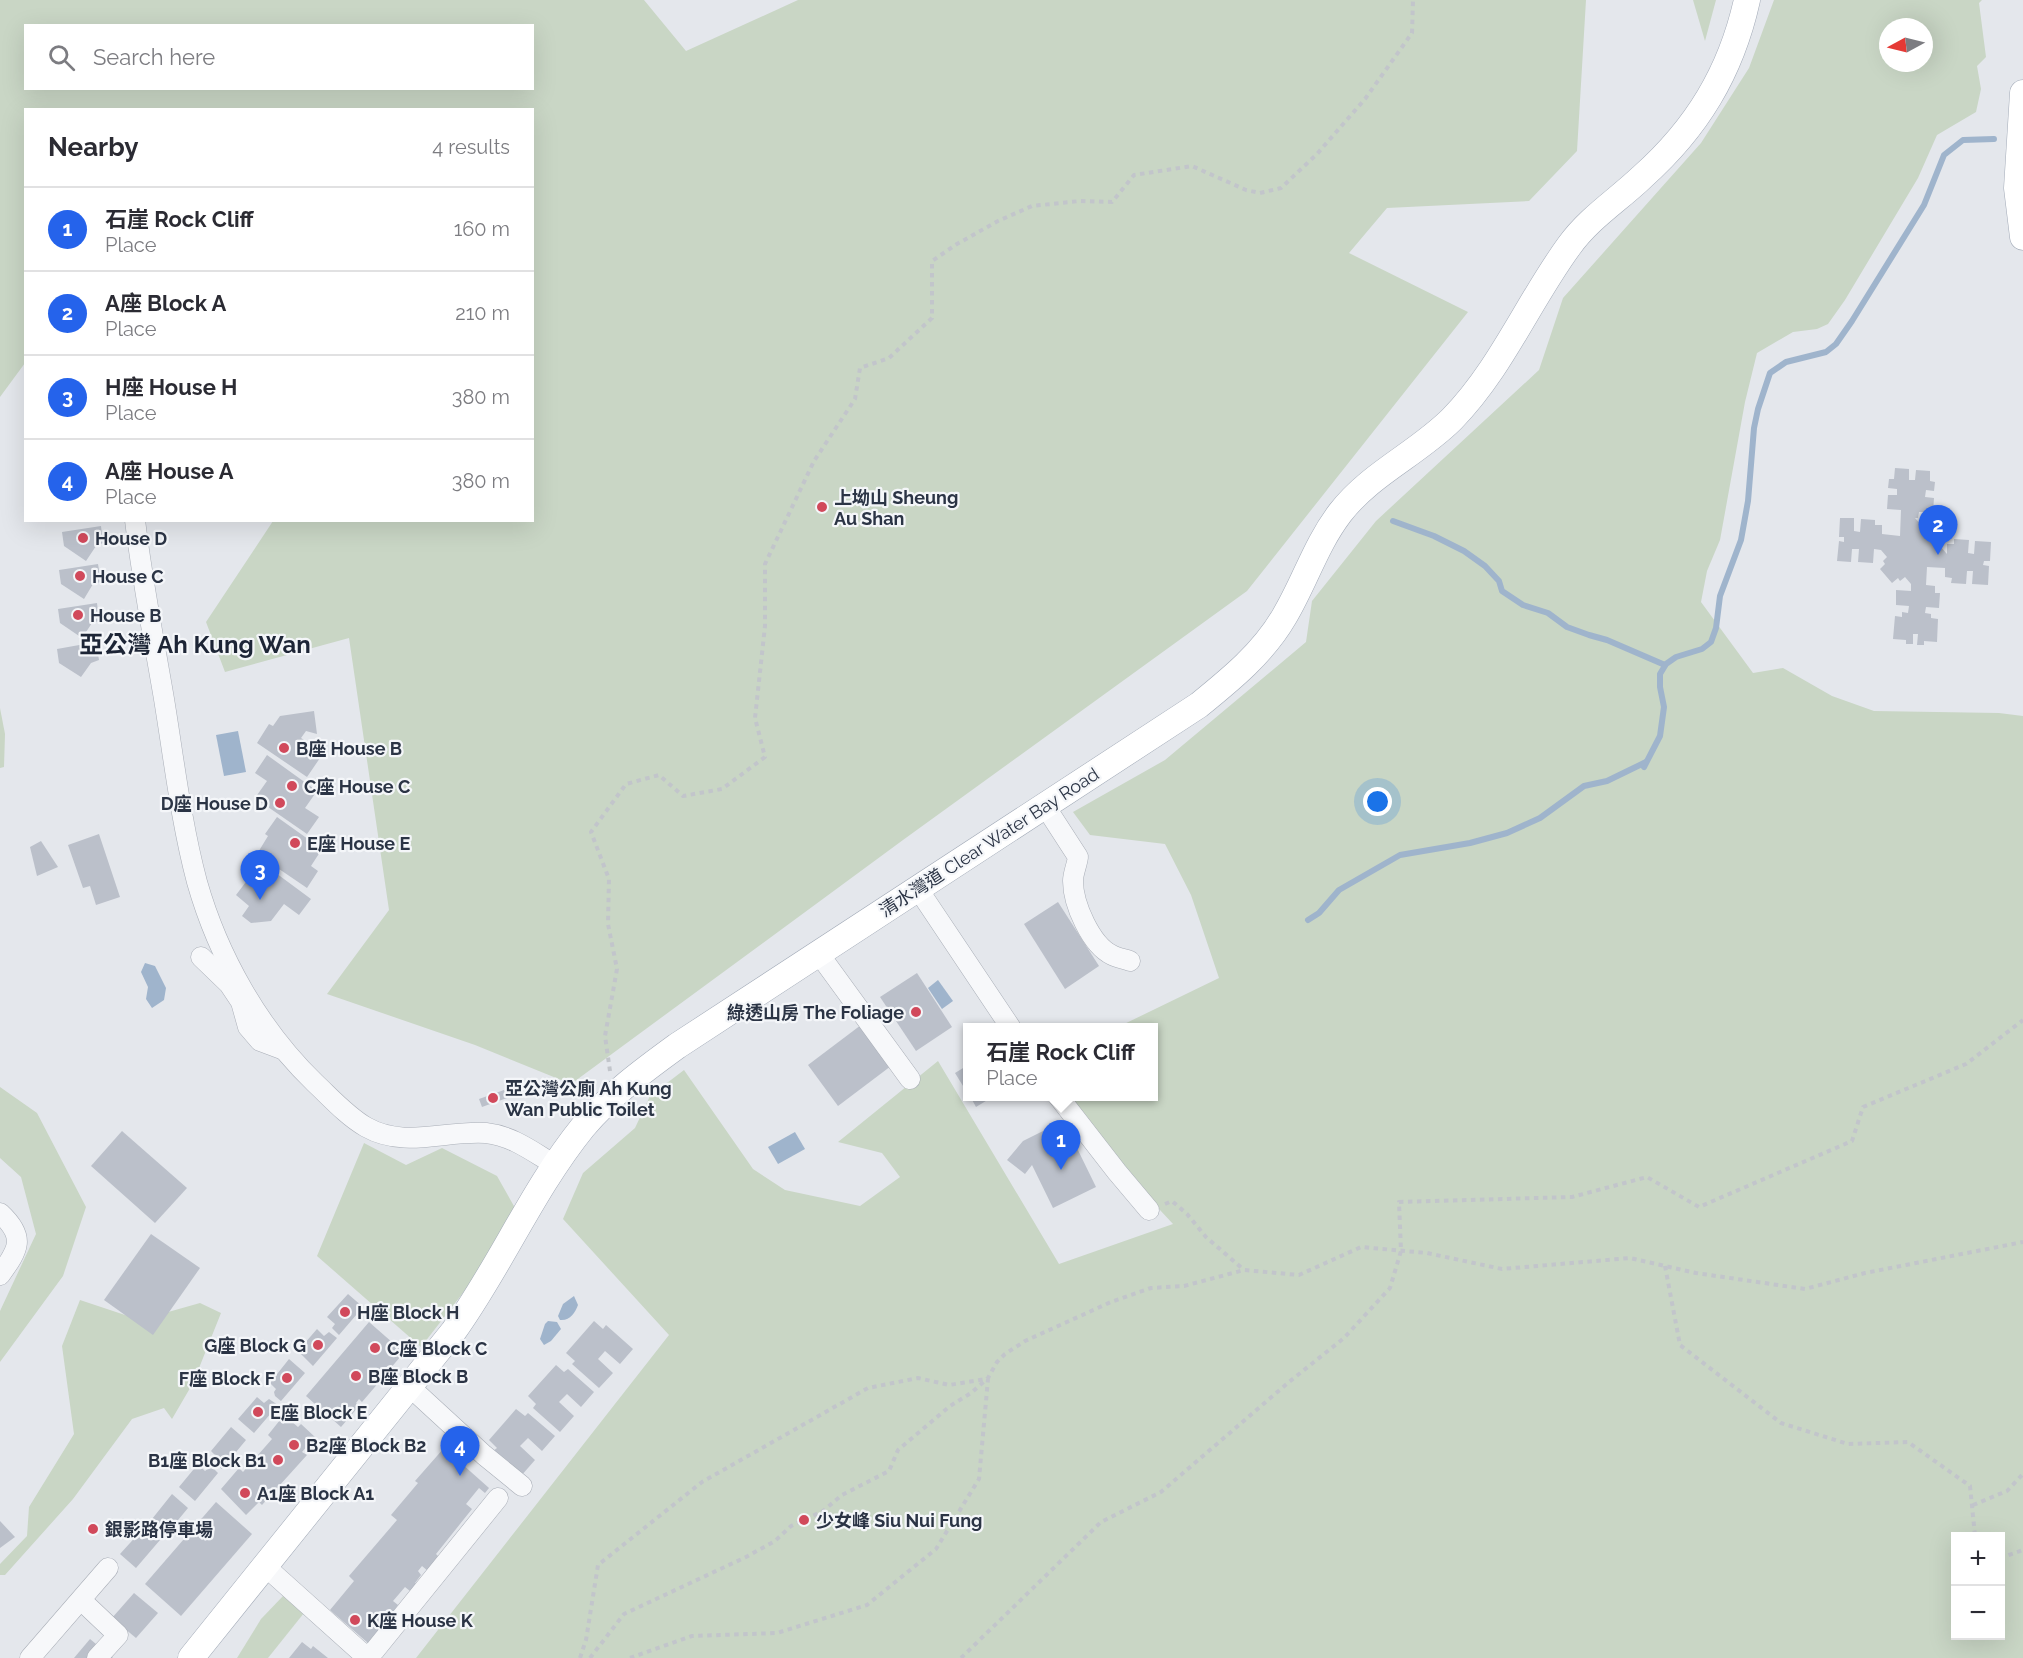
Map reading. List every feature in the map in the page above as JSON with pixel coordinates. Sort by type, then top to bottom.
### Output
[{"type":"main road","name":"清水灣道 Clear Water Bay Road","points":[[191,1658],[410,1387],[470,1308],[555,1165],[591,1119],[629,1082],[677,1046],[1199,705],[1253,658],[1277,628],[1316,550],[1341,512],[1371,481],[1436,433],[1466,403],[1490,370],[1570,244],[1593,219],[1660,161],[1691,124],[1713,92],[1731,57],[1747,0]]},
{"type":"main road","points":[[2023,98],[2017,188],[2023,237]]},
{"type":"street","points":[[135,522],[181,806],[197,882],[213,928],[252,1004],[284,1050],[341,1107],[366,1127],[406,1138],[471,1133],[499,1136],[512,1140],[555,1165]]},
{"type":"street","points":[[1046,806],[1078,858],[1073,880],[1077,902],[1086,926],[1099,944],[1111,955],[1130,961]]},
{"type":"street","points":[[918,889],[1008,1023]]},
{"type":"street","points":[[819,954],[910,1079]]},
{"type":"street","points":[[201,957],[229,984],[241,1002],[248,1027],[260,1041],[284,1050]]},
{"type":"street","points":[[1062,1101],[1149,1210]]},
{"type":"street","points":[[0,1213],[13,1225],[18,1243],[15,1255],[0,1275]]},
{"type":"street","points":[[410,1387],[484,1455],[522,1486]]},
{"type":"street","points":[[266,1567],[363,1654],[369,1654],[375,1650],[498,1498]]},
{"type":"street","points":[[30,1658],[108,1568]]},
{"type":"street","points":[[81,1600],[118,1635],[98,1658]]},
{"type":"path","points":[[611,1077],[605,1036],[617,969],[608,924],[609,879],[591,832],[626,784],[658,775],[683,796],[722,789],[765,757],[755,718],[765,626],[765,564],[814,461],[855,399],[860,368],[889,358],[932,318],[932,261],[998,221],[1032,206],[1080,201],[1112,202],[1134,175],[1192,166],[1260,194],[1281,188],[1317,154],[1365,99],[1412,33],[1413,0]]},
{"type":"path","points":[[961,1658],[1101,1522],[1161,1492],[1288,1382],[1344,1338],[1390,1288],[1401,1251],[1399,1202],[1572,1197],[1647,1177],[1699,1208],[1852,1142],[1863,1107],[1966,1064],[2023,1020]]},
{"type":"path","points":[[1149,1210],[1172,1201],[1187,1214],[1206,1237],[1244,1270]]},
{"type":"path","points":[[590,1658],[624,1614],[688,1582],[718,1572],[729,1563],[746,1557],[775,1541],[791,1526],[823,1511],[842,1495],[889,1471],[898,1450],[950,1406],[971,1393],[988,1378],[997,1362],[1005,1354],[1025,1341],[1111,1302],[1151,1288],[1184,1286],[1244,1270],[1299,1275],[1362,1247],[1427,1253],[1502,1269],[1630,1257],[1696,1274],[1806,1289],[1865,1273],[2023,1242]]},
{"type":"path","points":[[1665,1266],[1680,1345],[1781,1423],[1848,1444],[1908,1442],[1970,1486],[1976,1532]]},
{"type":"path","points":[[580,1658],[586,1640],[598,1565],[702,1482],[868,1388],[918,1378],[949,1385],[988,1378]]},
{"type":"path","points":[[630,1658],[692,1636],[777,1633],[867,1605],[936,1549],[979,1479],[988,1378]]},
{"type":"path","points":[[1973,1505],[2007,1491],[2023,1474]]},
{"type":"path","points":[[2005,1557],[2023,1550]]},
{"type":"green space","points":[[0,0],[644,0],[686,51],[798,0],[1586,0],[1577,151],[1529,201],[1387,208],[1349,253],[1468,312],[1247,591],[571,1084],[475,1045],[327,994],[389,910],[349,638],[225,672],[206,622],[272,522],[534,522],[534,108],[24,108],[24,364],[0,397]]},
{"type":"green space","points":[[1693,0],[1716,0],[1705,41]]},
{"type":"green space","points":[[1774,0],[1982,0],[1979,3],[1986,57],[1977,66],[1981,89],[1976,112],[1937,135],[1918,178],[1845,300],[1828,324],[1817,329],[1793,332],[1757,353],[1745,402],[1720,540],[1707,571],[1701,602],[1753,673],[1783,668],[1832,696],[1874,711],[1999,713],[2023,716],[2023,1658],[416,1658],[669,1335],[563,1219],[583,1173],[635,1128],[650,1096],[684,1070],[753,1169],[785,1190],[860,1206],[900,1177],[882,1153],[838,1142],[938,1061],[1059,1264],[1173,1224],[1120,1167],[1075,1101],[1158,1101],[1158,1023],[1126,1023],[1219,978],[1191,895],[1165,844],[1090,835],[1073,812],[1165,760],[1306,642],[1312,601],[1376,521],[1539,370],[1563,298],[1701,143],[1749,68]]},
{"type":"green space","points":[[0,708],[5,734],[4,767],[0,768]]},
{"type":"green space","points":[[0,1087],[37,1113],[86,1207],[63,1276],[0,1362],[0,1311],[36,1234],[21,1177],[0,1158]]},
{"type":"green space","points":[[364,1143],[406,1165],[442,1148],[497,1176],[515,1208],[473,1280],[421,1347],[317,1256]]},
{"type":"green space","points":[[80,1300],[140,1320],[200,1303],[221,1313],[193,1383],[172,1419],[164,1408],[132,1419],[73,1499],[5,1575],[0,1575],[0,1564],[27,1536],[29,1507],[74,1434],[62,1346]]},
{"type":"green space","points":[[284,1595],[304,1613],[268,1658],[237,1658],[261,1619]]},
{"type":"water","points":[[238,731],[246,772],[224,776],[216,735]]},
{"type":"water","points":[[145,963],[155,966],[166,988],[164,1000],[152,1008],[146,999],[148,987],[141,972]]},
{"type":"water","points":[[938,980],[953,1001],[942,1009],[928,988]]},
{"type":"water","points":[[795,1132],[805,1149],[778,1164],[768,1147]]},
{"type":"water","points":[[574,1296],[578,1305],[575,1311],[569,1318],[560,1320],[558,1316],[563,1304]]},
{"type":"water","points":[[548,1321],[557,1322],[561,1329],[551,1341],[544,1345],[540,1339]]},
{"type":"building","points":[[1895,468],[1909,469],[1909,480],[1915,480],[1916,470],[1930,471],[1930,481],[1935,482],[1934,491],[1926,490],[1925,497],[1934,498],[1933,512],[1919,512],[1918,518],[1915,518],[1922,526],[1927,522],[1929,525],[1935,520],[1947,534],[1941,539],[1944,542],[1940,546],[1947,554],[1947,544],[1954,544],[1954,539],[1969,540],[1968,553],[1974,554],[1975,541],[1991,542],[1990,561],[1984,561],[1983,565],[1989,566],[1988,585],[1972,584],[1973,571],[1967,571],[1966,584],[1951,583],[1952,578],[1945,577],[1945,568],[1927,567],[1926,585],[1935,586],[1935,593],[1940,593],[1939,608],[1926,607],[1925,613],[1931,614],[1931,618],[1938,619],[1937,642],[1924,641],[1924,645],[1917,645],[1918,634],[1913,634],[1913,644],[1906,644],[1906,640],[1893,639],[1895,616],[1902,617],[1902,612],[1908,613],[1909,606],[1896,605],[1896,590],[1911,591],[1911,584],[1905,577],[1900,581],[1898,578],[1892,583],[1880,569],[1887,557],[1881,550],[1874,549],[1873,563],[1858,562],[1859,549],[1852,549],[1851,562],[1837,561],[1839,541],[1844,542],[1844,537],[1839,537],[1840,518],[1854,518],[1854,531],[1860,532],[1861,519],[1875,520],[1875,525],[1882,525],[1882,534],[1900,536],[1901,510],[1887,509],[1888,495],[1897,495],[1897,489],[1888,488],[1889,479],[1894,479]]},
{"type":"building","name":"House D","points":[[101,526],[103,543],[96,546],[86,561],[64,546],[62,532]]},
{"type":"building","name":"House C","points":[[98,564],[101,582],[93,584],[84,599],[61,584],[59,570]]},
{"type":"building","name":"House B","points":[[97,603],[99,621],[92,623],[82,638],[60,623],[58,609]]},
{"type":"building","points":[[96,642],[99,660],[91,663],[81,677],[59,663],[57,649]]},
{"type":"building","points":[[314,711],[317,734],[306,731],[301,738],[316,748],[312,753],[320,758],[307,777],[257,743],[269,724],[273,726],[280,716]]},
{"type":"building","points":[[267,755],[317,791],[305,808],[319,817],[307,834],[255,798],[267,781],[255,773]]},
{"type":"building","points":[[277,817],[322,849],[311,866],[318,871],[307,888],[257,854],[268,836],[265,834]]},
{"type":"building","points":[[99,834],[120,897],[96,905],[90,886],[83,888],[68,845]]},
{"type":"building","points":[[41,841],[58,867],[37,876],[30,847]]},
{"type":"building","points":[[261,862],[311,899],[299,915],[284,904],[271,921],[251,923],[242,916],[249,906],[236,895]]},
{"type":"building","points":[[1058,902],[1099,966],[1065,989],[1024,924]]},
{"type":"building","name":"綠透山房 The Foliage","points":[[917,973],[952,1027],[916,1051],[880,997]]},
{"type":"building","points":[[861,1025],[891,1066],[838,1106],[808,1065]]},
{"type":"building","points":[[963,1068],[963,1086],[955,1073]]},
{"type":"building","name":"亞公灣公廁 Ah Kung Wan Public Toilet","points":[[504,1090],[507,1098],[482,1107],[479,1099]]},
{"type":"building","points":[[973,1101],[986,1101],[976,1107]]},
{"type":"building","points":[[122,1131],[187,1188],[155,1223],[91,1166]]},
{"type":"building","points":[[1043,1131],[1054,1154],[1075,1144],[1096,1187],[1053,1208],[1032,1165],[1025,1174],[1007,1160],[1023,1141]]},
{"type":"building","points":[[151,1234],[200,1268],[153,1335],[104,1300]]},
{"type":"building","name":"H座 Block H","points":[[348,1294],[363,1307],[339,1335],[332,1328],[335,1324],[327,1317]]},
{"type":"building","points":[[594,1321],[603,1329],[606,1325],[633,1349],[620,1364],[605,1351],[598,1359],[613,1373],[599,1388],[572,1364],[575,1361],[566,1353]]},
{"type":"building","points":[[369,1322],[401,1350],[398,1353],[401,1356],[383,1377],[380,1374],[377,1378],[380,1381],[362,1402],[359,1399],[356,1403],[359,1406],[341,1427],[306,1396]]},
{"type":"building","name":"G座 Block G","points":[[317,1329],[324,1336],[329,1332],[337,1338],[313,1366],[298,1351]]},
{"type":"building","name":"F座 Block F","points":[[289,1359],[305,1373],[281,1401],[275,1396],[276,1389],[270,1383]]},
{"type":"building","points":[[556,1365],[564,1372],[568,1369],[594,1392],[581,1407],[567,1394],[559,1402],[574,1416],[560,1432],[533,1408],[536,1404],[528,1396]]},
{"type":"building","name":"E座 Block E","points":[[257,1397],[264,1403],[269,1399],[278,1405],[254,1433],[238,1419]]},
{"type":"building","points":[[516,1409],[525,1416],[528,1413],[555,1436],[542,1451],[528,1438],[520,1446],[535,1460],[521,1476],[493,1451],[497,1448],[489,1440]]},
{"type":"building","points":[[284,1415],[298,1427],[301,1424],[315,1437],[302,1452],[307,1455],[262,1505],[259,1502],[246,1515],[221,1489],[239,1468],[243,1472],[272,1439],[268,1435]]},
{"type":"building","points":[[231,1427],[246,1440],[222,1469],[216,1464],[217,1457],[211,1451]]},
{"type":"building","points":[[444,1448],[489,1488],[485,1493],[479,1488],[466,1504],[472,1509],[436,1554],[439,1557],[428,1571],[422,1566],[418,1571],[421,1575],[416,1584],[410,1591],[405,1587],[393,1601],[398,1605],[393,1614],[368,1643],[330,1610],[354,1581],[349,1576],[397,1520],[391,1515],[418,1483],[415,1481]]},
{"type":"building","points":[[198,1464],[205,1471],[213,1468],[218,1473],[195,1501],[179,1487]]},
{"type":"building","points":[[172,1494],[188,1508],[164,1537],[158,1531],[159,1524],[152,1519]]},
{"type":"building","points":[[216,1502],[252,1534],[181,1616],[145,1584]]},
{"type":"building","points":[[0,1521],[15,1537],[0,1548]]},
{"type":"building","points":[[140,1532],[147,1538],[154,1535],[160,1540],[136,1568],[120,1554]]},
{"type":"building","points":[[134,1593],[158,1613],[136,1638],[112,1618]]},
{"type":"building","points":[[90,1639],[113,1658],[74,1658]]},
{"type":"building","points":[[302,1642],[311,1649],[313,1646],[328,1658],[289,1658]]},
{"type":"waterway","points":[[1644,767],[1660,736],[1664,707],[1660,674],[1666,664],[1676,657],[1702,649],[1711,642],[1716,628],[1720,596],[1741,540],[1748,501],[1754,428],[1770,373],[1786,362],[1826,352],[1836,344],[1924,205],[1944,155],[1963,140],[1994,139]]},
{"type":"waterway","points":[[1393,521],[1434,536],[1464,551],[1485,566],[1499,581],[1502,591],[1523,605],[1548,613],[1567,627],[1607,640],[1665,665]]},
{"type":"waterway","points":[[1308,920],[1319,913],[1339,890],[1400,855],[1470,843],[1507,833],[1540,818],[1584,786],[1607,781],[1646,762]]},
{"type":"place","name":"上坳山 Sheung Au Shan","points":[[822,507]]},
{"type":"place","name":"House D","points":[[83,538]]},
{"type":"place","name":"A座 Block A","points":[[1938,555]]},
{"type":"place","name":"House C","points":[[80,576]]},
{"type":"place","name":"House B","points":[[78,615]]},
{"type":"place","name":"B座 House B","points":[[284,748]]},
{"type":"place","name":"C座 House C","points":[[292,786]]},
{"type":"place","name":"D座 House D","points":[[280,803]]},
{"type":"place","name":"E座 House E","points":[[295,843]]},
{"type":"place","name":"H座 House H","points":[[260,900]]},
{"type":"place","name":"綠透山房 The Foliage","points":[[916,1012]]},
{"type":"place","name":"亞公灣公廁 Ah Kung Wan Public Toilet","points":[[493,1098]]},
{"type":"place","name":"石崖 Rock Cliff","points":[[1061,1170]]},
{"type":"place","name":"H座 Block H","points":[[345,1312]]},
{"type":"place","name":"G座 Block G","points":[[318,1345]]},
{"type":"place","name":"C座 Block C","points":[[375,1348]]},
{"type":"place","name":"B座 Block B","points":[[356,1376]]},
{"type":"place","name":"F座 Block F","points":[[287,1378]]},
{"type":"place","name":"E座 Block E","points":[[258,1412]]},
{"type":"place","name":"B2座 Block B2","points":[[294,1445]]},
{"type":"place","name":"B1座 Block B1","points":[[278,1460]]},
{"type":"place","name":"A座 House A","points":[[460,1476]]},
{"type":"place","name":"A1座 Block A1","points":[[245,1493]]},
{"type":"place","name":"少女峰 Siu Nui Fung","points":[[804,1520]]},
{"type":"place","name":"銀影路停車場","points":[[93,1529]]},
{"type":"place","name":"K座 House K","points":[[355,1620]]},
{"type":"district","name":"亞公灣 Ah Kung Wan","points":[[195,644]]}]
